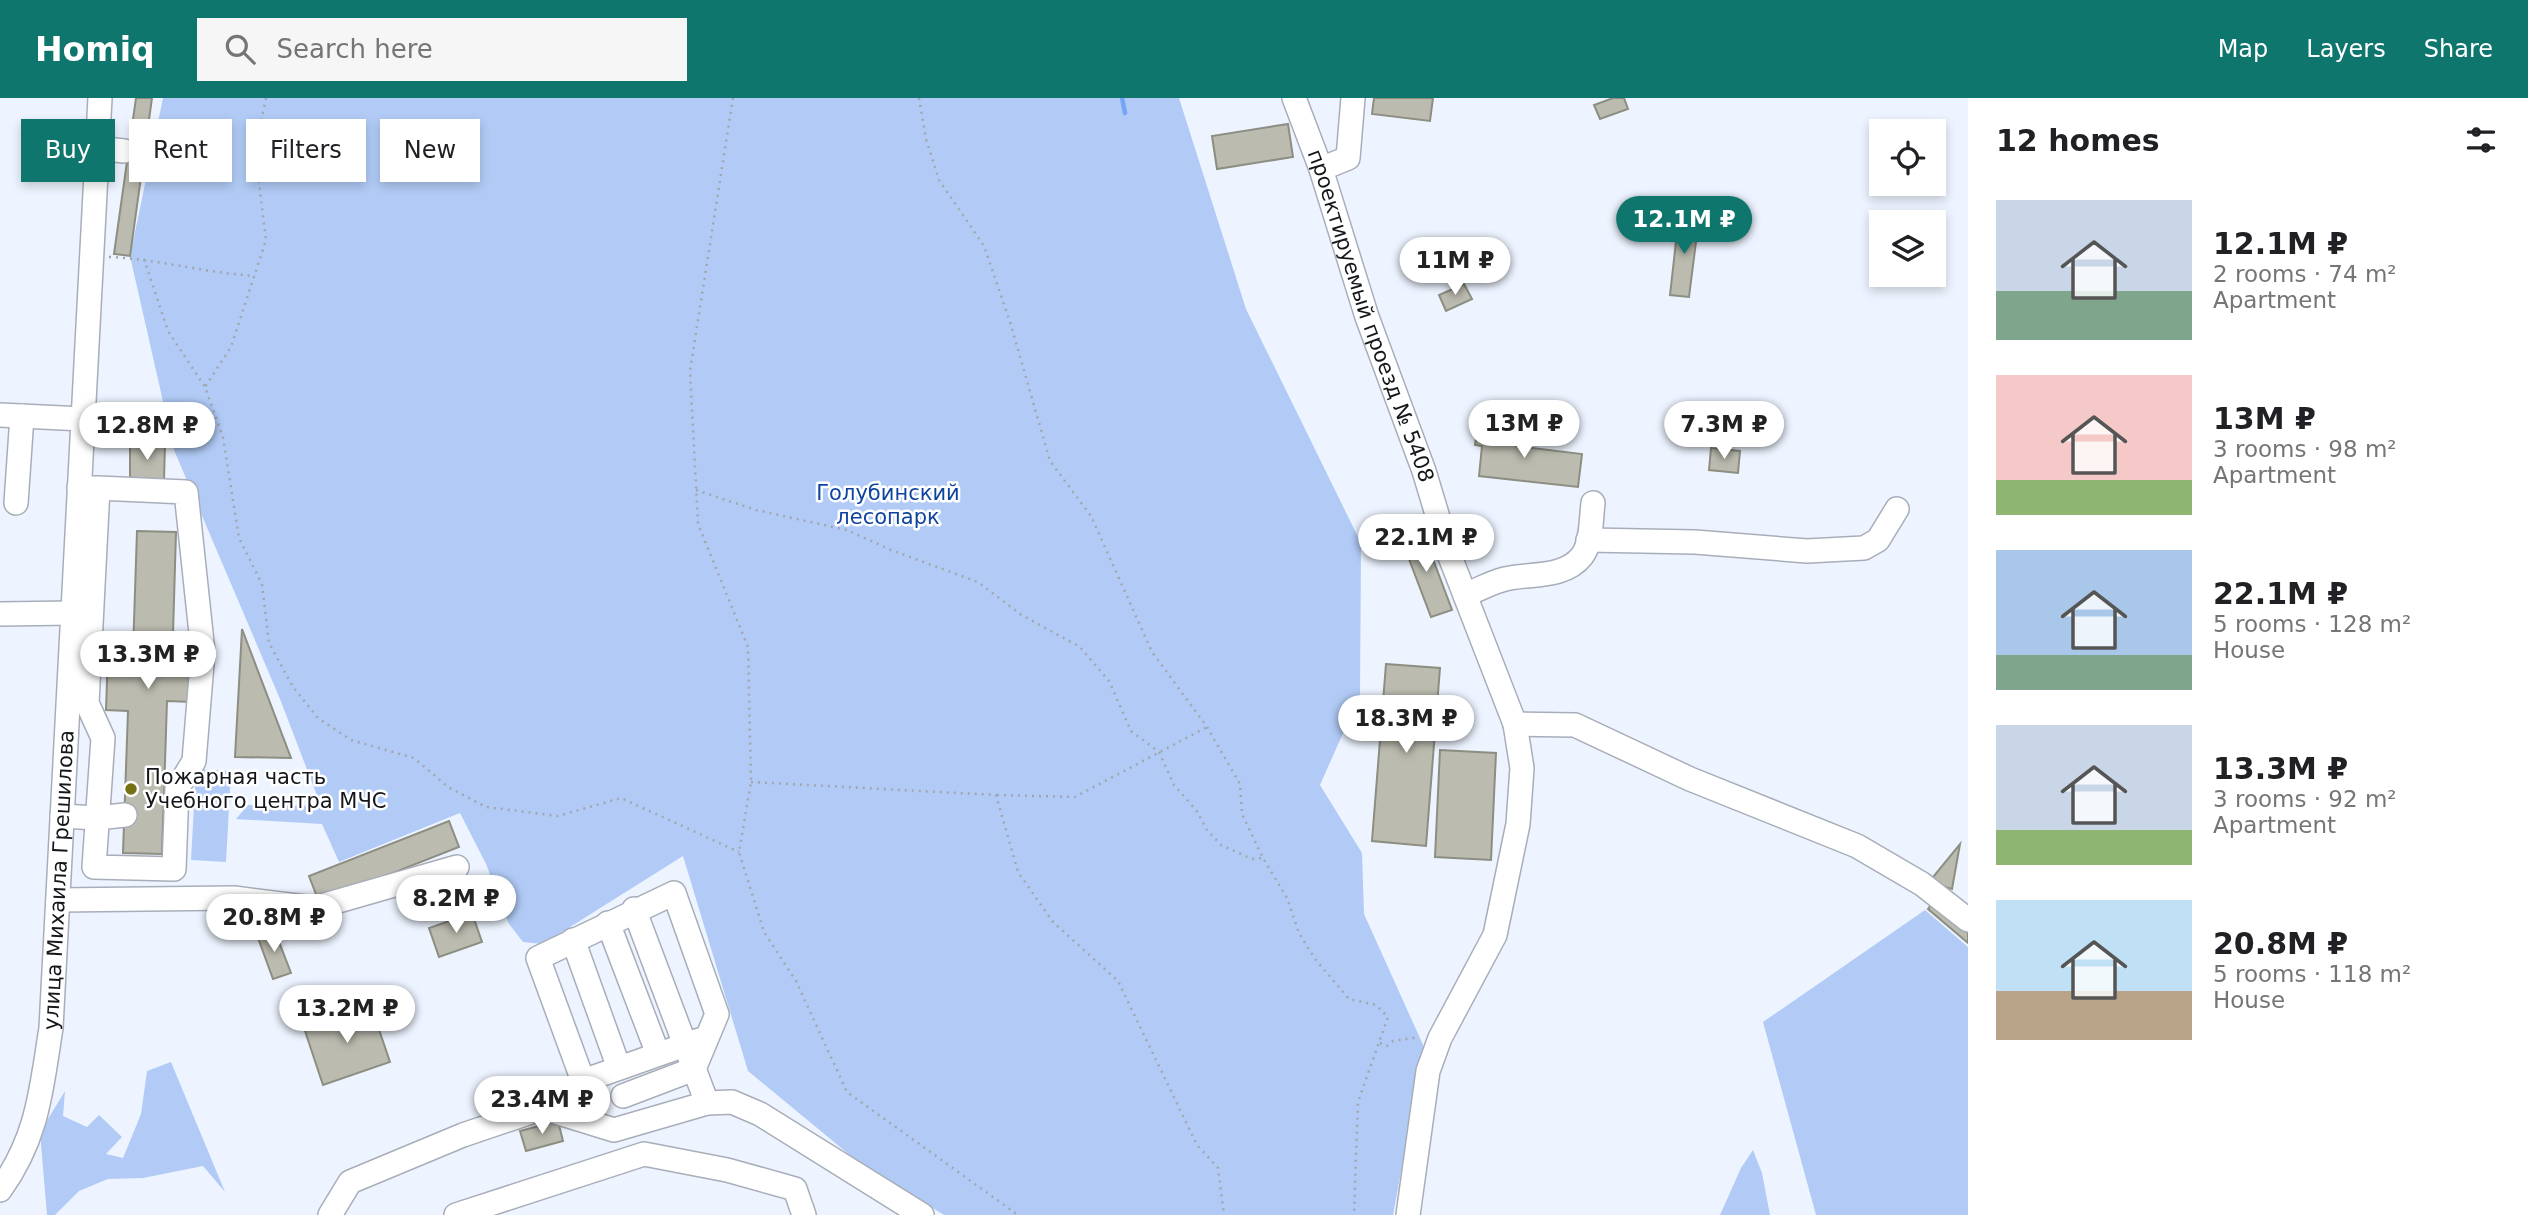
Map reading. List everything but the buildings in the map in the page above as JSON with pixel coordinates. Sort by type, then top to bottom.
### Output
[{"type":"street","name":"улица Михаила Грешилова","points":[[99,119],[100,98]]},
{"type":"street","name":"проектируемый проезд № 5408","points":[[1294,98],[1321,169],[1367,317],[1424,471],[1465,595],[1515,724],[1522,768],[1518,824],[1495,935],[1440,1038],[1428,1071],[1408,1215]]},
{"type":"street","points":[[1321,169],[1348,158],[1353,98]]},
{"type":"street","points":[[115,151],[124,152]]},
{"type":"street","name":"улица Михаила Грешилова","points":[[0,1190],[25,1152],[41,1093],[51,1028],[73,613],[89,488],[83,419],[95,182]]},
{"type":"street","points":[[16,503],[11,416],[83,419]]},
{"type":"street","points":[[89,488],[186,492],[202,652],[194,761],[177,789],[174,869],[94,867],[103,738],[86,703],[89,488]]},
{"type":"street","points":[[1465,595],[1503,579],[1551,574],[1567,568],[1582,556],[1588,540],[1593,503]]},
{"type":"street","points":[[1588,540],[1695,542],[1807,551],[1864,548],[1878,540],[1897,509]]},
{"type":"street","points":[[0,614],[73,613]]},
{"type":"street","points":[[1515,724],[1575,725],[1690,779],[1857,846],[1922,884],[1968,920]]},
{"type":"street","points":[[62,816],[97,818],[125,815]]},
{"type":"street","points":[[58,900],[234,898],[314,908],[457,867]]},
{"type":"street","points":[[583,1081],[538,958],[634,909],[674,893],[717,1014],[694,1069],[623,1096]]},
{"type":"street","points":[[634,909],[707,1103]]},
{"type":"street","points":[[608,923],[658,1054]]},
{"type":"street","points":[[573,940],[619,1068]]},
{"type":"street","points":[[330,1215],[350,1182],[463,1135],[543,1108],[583,1081],[707,1037]]},
{"type":"street","points":[[543,1108],[614,1130],[707,1103],[732,1102],[760,1114],[922,1215]]},
{"type":"street","points":[[456,1215],[644,1154],[727,1170],[795,1189],[804,1215]]},
{"type":"path","points":[[205,387],[231,347],[266,240],[255,150],[265,98]]},
{"type":"path","points":[[733,98],[690,371],[698,524],[748,648],[751,782],[739,852],[764,932],[796,981],[847,1092],[1018,1215]]},
{"type":"path","points":[[919,98],[926,139],[939,180],[984,246],[1010,321],[1050,461],[1091,516],[1152,652],[1207,727],[1240,784],[1242,814],[1263,858],[1287,898],[1299,933],[1315,959],[1349,999],[1376,1005],[1388,1017],[1358,1102],[1354,1215]]},
{"type":"path","points":[[92,254],[144,258],[222,274],[255,276]]},
{"type":"path","points":[[144,258],[168,331],[205,387],[223,437],[239,538],[262,584],[269,643],[293,687],[318,718],[351,740],[414,758],[448,787],[486,807],[558,816],[621,798],[739,852]]},
{"type":"path","points":[[696,490],[756,510],[847,530],[891,550],[978,582],[1020,614],[1080,647],[1109,681],[1131,731],[1159,752],[1174,785],[1221,845],[1252,859],[1263,858]]},
{"type":"path","points":[[751,782],[1075,797],[1207,727]]},
{"type":"path","points":[[996,795],[1018,872],[1053,922],[1118,981],[1197,1145],[1218,1168],[1224,1215]]},
{"type":"path","points":[[1379,1043],[1387,1046],[1393,1041],[1421,1037],[1440,1038]]},
{"type":"green space","name":"Голубинский лесопарк","points":[[163,98],[1179,98],[1246,309],[1361,543],[1360,695],[1320,785],[1362,853],[1364,914],[1424,1047],[1393,1215],[944,1215],[857,1161],[748,1071],[683,856],[543,944],[523,942],[509,924],[486,864],[460,813],[339,862],[322,824],[236,819],[248,805],[321,806],[280,699],[174,450],[130,256],[145,182],[232,182],[232,119],[159,119]]},
{"type":"green space","points":[[196,769],[231,771],[226,862],[191,860]]},
{"type":"green space","points":[[1925,910],[1968,947],[1968,1215],[1816,1215],[1763,1022]]},
{"type":"green space","points":[[171,1062],[225,1192],[203,1166],[143,1178],[108,1179],[79,1191],[55,1215],[47,1215],[40,1132],[65,1091],[63,1116],[87,1127],[99,1115],[122,1137],[106,1154],[123,1158],[141,1114],[147,1071]]},
{"type":"green space","points":[[1753,1150],[1762,1173],[1770,1215],[1720,1215],[1741,1168]]},
{"type":"waterway","points":[[1122,98],[1125,113]]},
{"type":"place","name":"Пожарная часть Учебного центра МЧС","points":[[131,789]]}]
